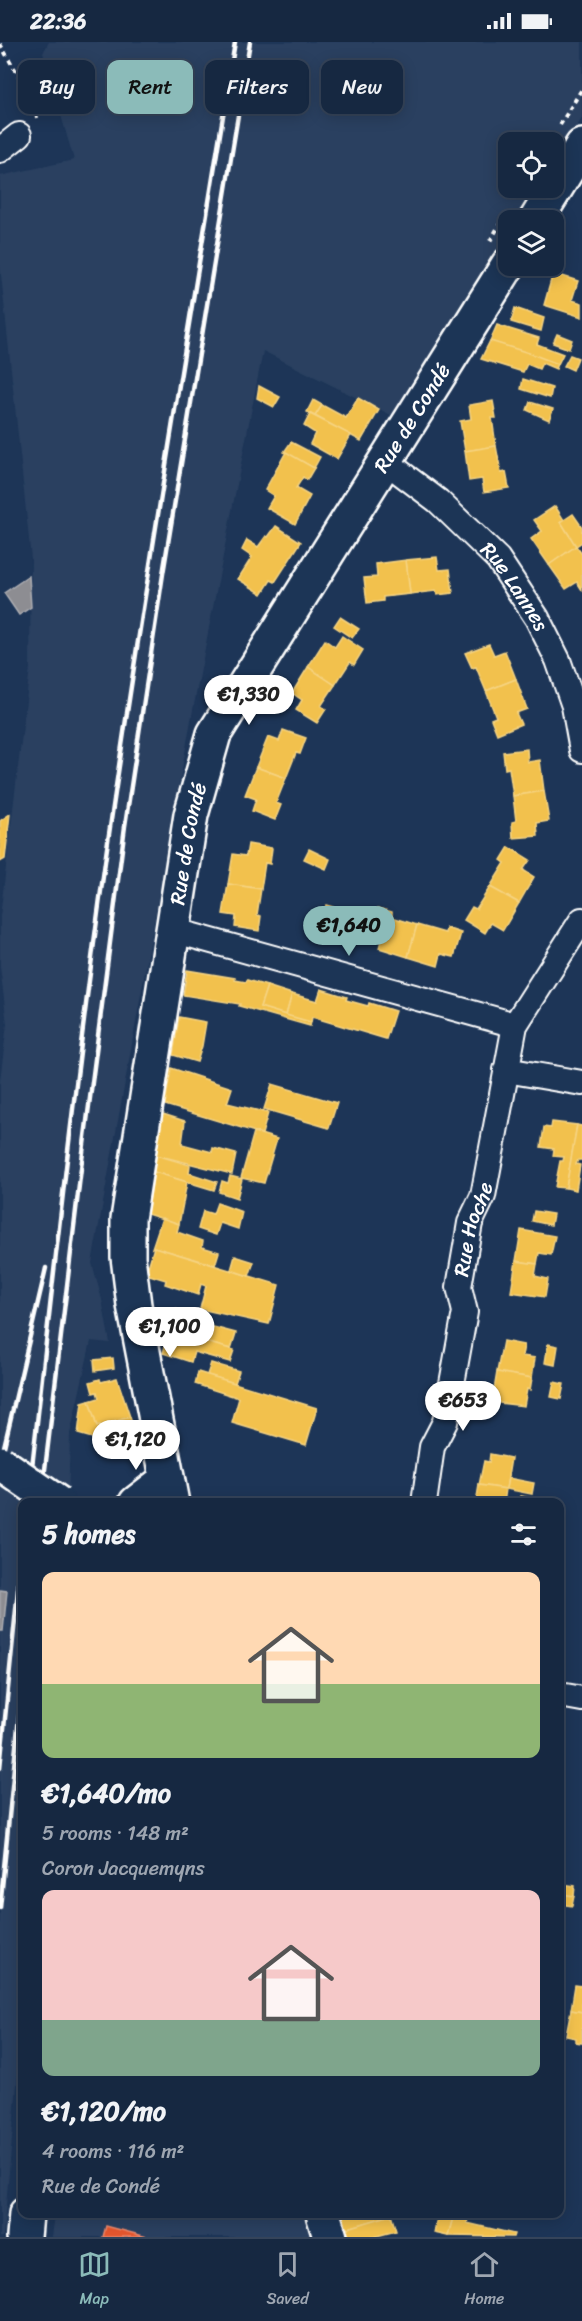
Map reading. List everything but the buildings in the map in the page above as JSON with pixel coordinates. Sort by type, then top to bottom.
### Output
[{"type":"main road","points":[[540,210],[568,140]]},
{"type":"main road","name":"Rue de Condé","points":[[169,1491],[134,1305],[127,1243],[128,1219],[191,815],[214,734],[501,276]]},
{"type":"main road","points":[[0,1463],[51,1498]]},
{"type":"main road","points":[[149,1498],[169,1491]]},
{"type":"main road","points":[[24,2237],[26,2218]]},
{"type":"main road","points":[[324,2218],[330,2237]]},
{"type":"street","points":[[0,150],[19,135]]},
{"type":"street","name":"Rue Lannes","points":[[385,461],[438,501],[498,559],[537,618],[558,660],[574,706],[582,750]]},
{"type":"street","name":"Rue Hoche","points":[[425,1498],[432,1447],[445,1422],[465,1312],[459,1287],[470,1223],[483,1196],[516,1025],[582,920]]},
{"type":"street","points":[[172,930],[516,1025]]},
{"type":"street","points":[[506,1070],[582,1083]]},
{"type":"street","points":[[564,1696],[582,1699]]},
{"type":"path","points":[[0,44],[34,102],[36,111],[39,130],[19,135]]},
{"type":"path","points":[[568,140],[582,89]]},
{"type":"shaded area","points":[[49,42],[582,42],[582,118],[564,148],[564,132],[498,132],[498,198],[534,198],[526,210],[498,210],[498,254],[393,416],[263,351],[191,720],[92,1263],[110,1343],[91,1341],[70,1434],[68,1498],[18,1498],[18,2073],[3,2237],[0,2237],[0,1081],[7,1024],[0,966],[0,917],[30,668],[31,558],[0,265],[0,176],[74,160],[61,114],[95,114],[95,60],[45,60],[43,53]]},
{"type":"shaded area","points":[[54,2218],[307,2218],[312,2231],[311,2237],[52,2237]]},
{"type":"railway","points":[[29,1498],[74,1102],[105,862],[152,554],[235,42]]},
{"type":"railway","points":[[42,1498],[125,826],[163,574],[250,42]]},
{"type":"railway","points":[[0,1464],[46,1268]]},
{"type":"railway","points":[[0,1768],[18,1590]]},
{"type":"railway","points":[[0,1908],[18,1726]]}]
